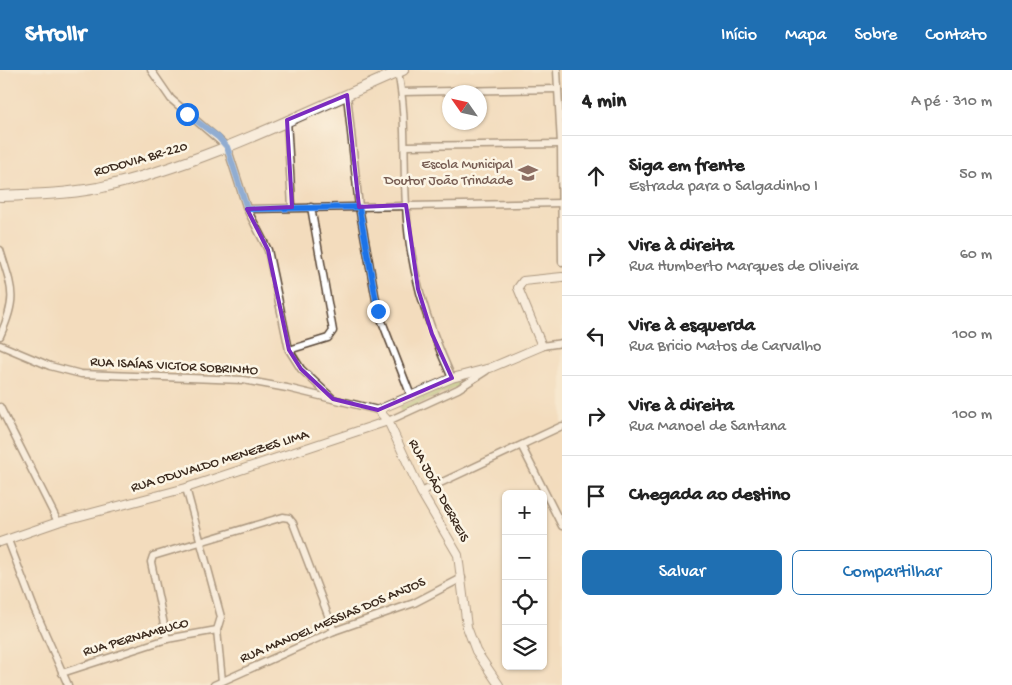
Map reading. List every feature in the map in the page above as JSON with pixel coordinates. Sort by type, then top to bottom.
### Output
[{"type":"main road","name":"RODOVIA BR-220","points":[[0,196],[96,188],[147,176],[227,147],[401,71]]},
{"type":"street","points":[[151,70],[171,99],[227,147],[247,209],[268,250],[289,350],[301,369],[333,399]]},
{"type":"street","points":[[557,70],[561,144],[562,262]]},
{"type":"street","points":[[401,71],[406,146],[406,205],[410,250],[418,289],[432,334],[452,378]]},
{"type":"street","points":[[402,92],[558,89]]},
{"type":"street","points":[[347,95],[359,207],[378,311],[411,396]]},
{"type":"street","points":[[287,120],[292,207]]},
{"type":"street","points":[[406,146],[561,144]]},
{"type":"street","points":[[247,209],[561,203]]},
{"type":"street","points":[[289,350],[328,338],[333,331],[311,207]]},
{"type":"street","points":[[0,250],[12,299],[10,314],[0,336]]},
{"type":"street","points":[[542,346],[518,288],[523,281],[562,277]]},
{"type":"street","points":[[378,410],[452,378],[490,368],[542,346],[562,343]]},
{"type":"street","name":"RUA ISAÍAS VICTOR SOBRINHO","points":[[0,346],[50,366],[81,374],[243,380],[378,410]]},
{"type":"street","points":[[388,422],[458,390],[490,368]]},
{"type":"street","points":[[0,407],[58,522]]},
{"type":"street","name":"RUA JOÃO DERREIS","points":[[378,410],[388,422],[421,492],[458,555],[462,578],[463,605],[471,638],[483,663],[499,685]]},
{"type":"street","name":"RUA ODUVALDO MENEZES LIMA","points":[[4,541],[58,522],[186,488],[388,422]]},
{"type":"street","points":[[421,492],[522,447],[562,426]]},
{"type":"street","points":[[522,447],[562,526]]},
{"type":"street","points":[[186,488],[221,617],[217,630],[222,681]]},
{"type":"street","points":[[167,639],[152,559],[158,554],[201,543],[283,517],[289,518],[293,523],[334,631]]},
{"type":"street","points":[[4,541],[68,685]]},
{"type":"street","name":"RUA MANOEL MESSIAS DOS ANJOS","points":[[214,685],[334,631],[414,602],[462,578]]},
{"type":"street","name":"RUA PERNAMBUCO","points":[[62,673],[167,639],[217,630]]},
{"type":"highlighted area","points":[[347,95],[359,207],[406,205],[418,289],[432,334],[452,378],[378,410],[333,399],[301,369],[289,350],[268,250],[247,209],[292,207],[287,120]]},
{"type":"green space","points":[[457,381],[459,386],[401,412],[399,407]]},
{"type":"place","name":"Escola Municipal Doutor João Trindade","points":[[528,173]]},
{"type":"route","points":[[187,114],[218,137],[227,147],[247,209],[359,207],[378,311]]}]
